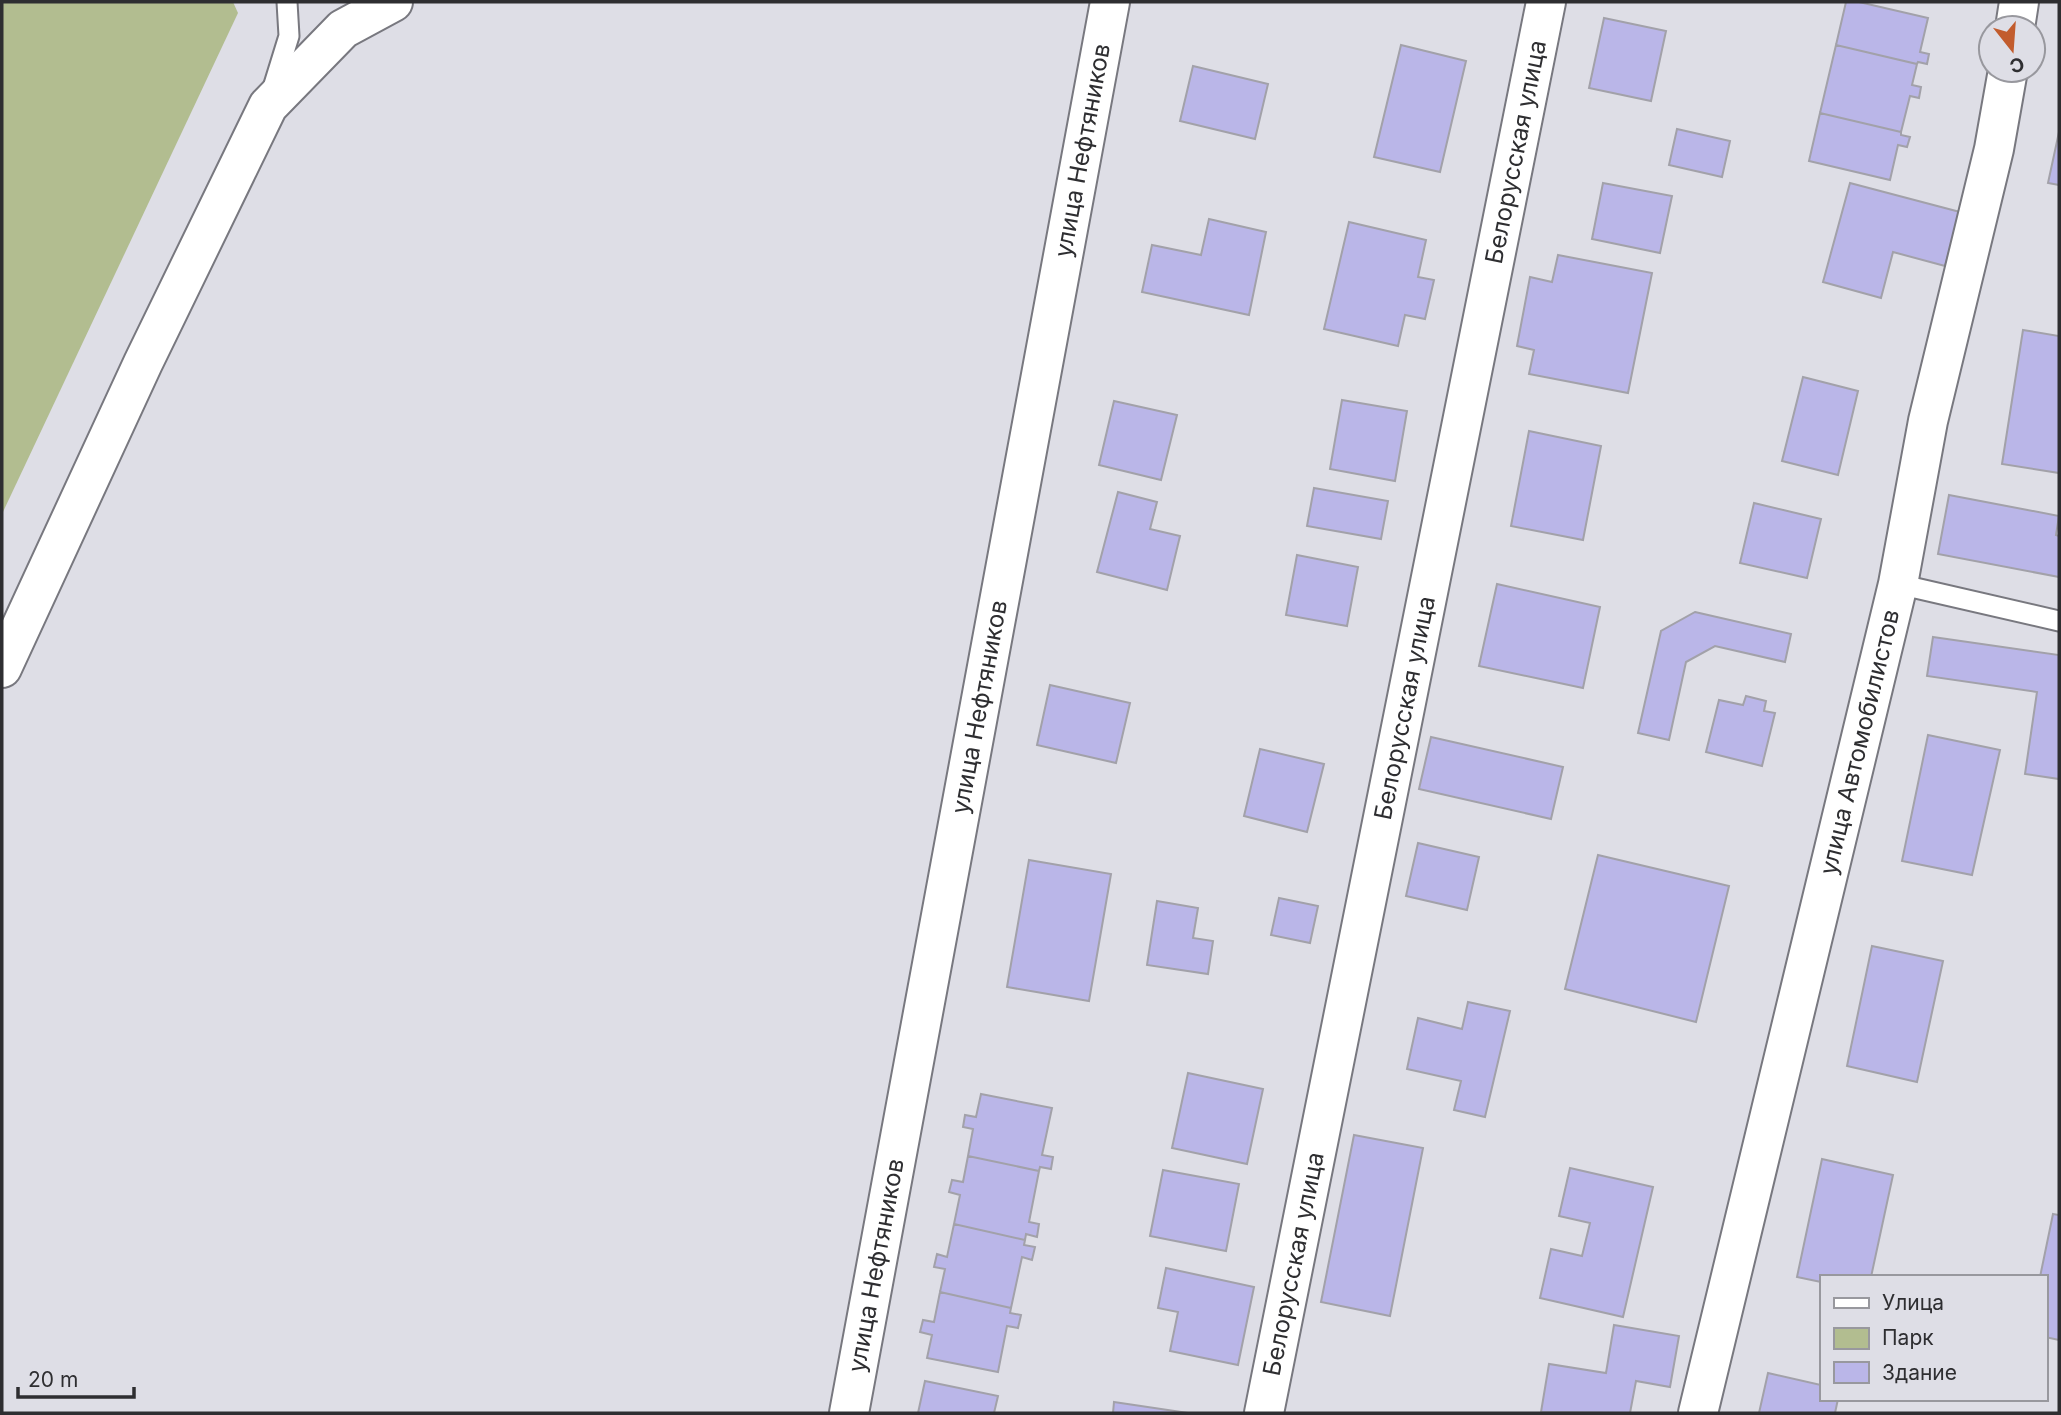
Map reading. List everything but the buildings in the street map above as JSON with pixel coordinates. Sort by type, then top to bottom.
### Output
[{"type":"street","points":[[2,668],[143,363],[268,106],[343,29],[393,2]]},
{"type":"street","name":"улица Нефтяников","points":[[849,1413],[1110,2]]},
{"type":"street","name":"Белорусская улица","points":[[1264,1413],[1546,2]]},
{"type":"street","name":"улица Автомобилистов","points":[[1698,1413],[1898,584],[1928,421],[1994,149],[2006,84]]},
{"type":"lane","points":[[268,106],[289,36],[288,2]]},
{"type":"lane","points":[[1898,584],[2059,621]]},
{"type":"green space","points":[[2,2],[233,2],[238,13],[2,514]]}]
